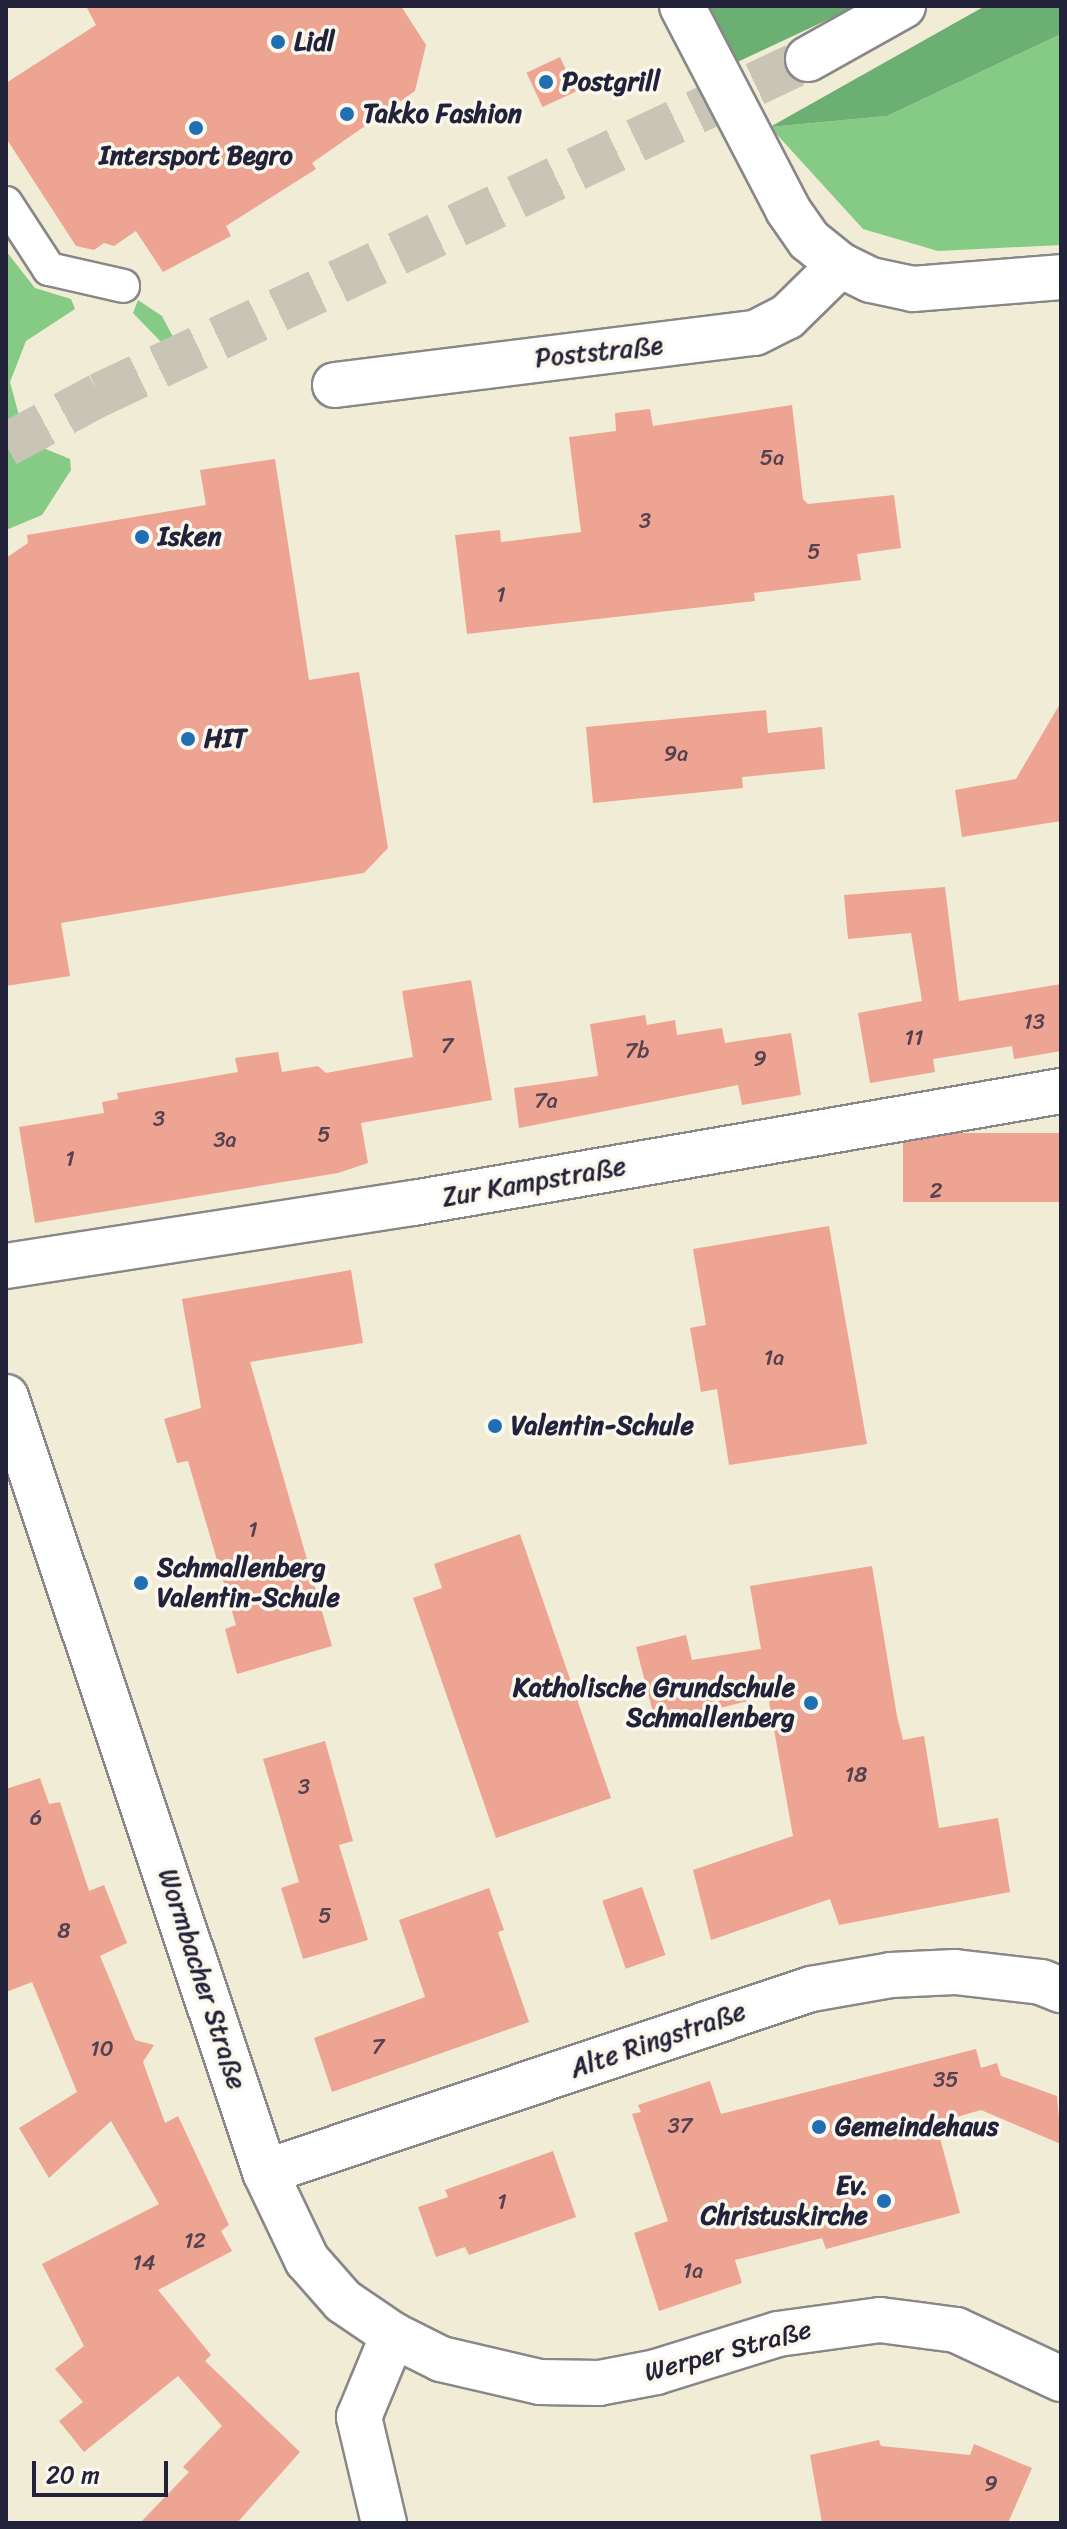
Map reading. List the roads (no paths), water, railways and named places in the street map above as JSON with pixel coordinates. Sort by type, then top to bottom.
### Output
[{"type":"street","points":[[682,6],[788,210],[809,240],[840,265],[871,280],[913,289],[1061,277]]},
{"type":"street","points":[[808,59],[903,6]]},
{"type":"street","points":[[6,203],[49,269],[123,286]]},
{"type":"street","name":"Poststraße","points":[[335,385],[444,369],[711,341],[771,327],[840,265]]},
{"type":"street","name":"Zur Kampstraße","points":[[6,1266],[413,1203],[1061,1091]]},
{"type":"street","name":"Wormbacher Straße","points":[[6,1397],[265,2172],[307,2260],[343,2301],[393,2335]]},
{"type":"street","name":"Alte Ringstraße","points":[[265,2172],[823,1986],[955,1972],[1041,1982],[1061,1990]]},
{"type":"street","name":"Werper Straße","points":[[393,2335],[441,2359],[490,2374],[599,2383],[656,2372],[827,2324],[916,2321],[956,2330],[1061,2379]]},
{"type":"street","points":[[373,2516],[359,2417],[393,2335]]},
{"type":"tunnel","points":[[6,445],[99,395],[808,59]]},
{"type":"place","name":"Lidl","points":[[278,42]]},
{"type":"place","name":"Postgrill","points":[[546,82]]},
{"type":"place","name":"Takko Fashion","points":[[347,114]]},
{"type":"place","name":"Intersport Begro","points":[[196,128]]},
{"type":"place","name":"Isken","points":[[142,537]]},
{"type":"place","name":"HIT","points":[[188,739]]},
{"type":"place","name":"Valentin-Schule","points":[[495,1426]]},
{"type":"place","name":"Schmallenberg Valentin-Schule","points":[[141,1583]]},
{"type":"place","name":"Katholische Grundschule Schmallenberg","points":[[811,1703]]},
{"type":"place","name":"Gemeindehaus","points":[[819,2127]]},
{"type":"place","name":"Ev. Christuskirche","points":[[884,2201]]}]
